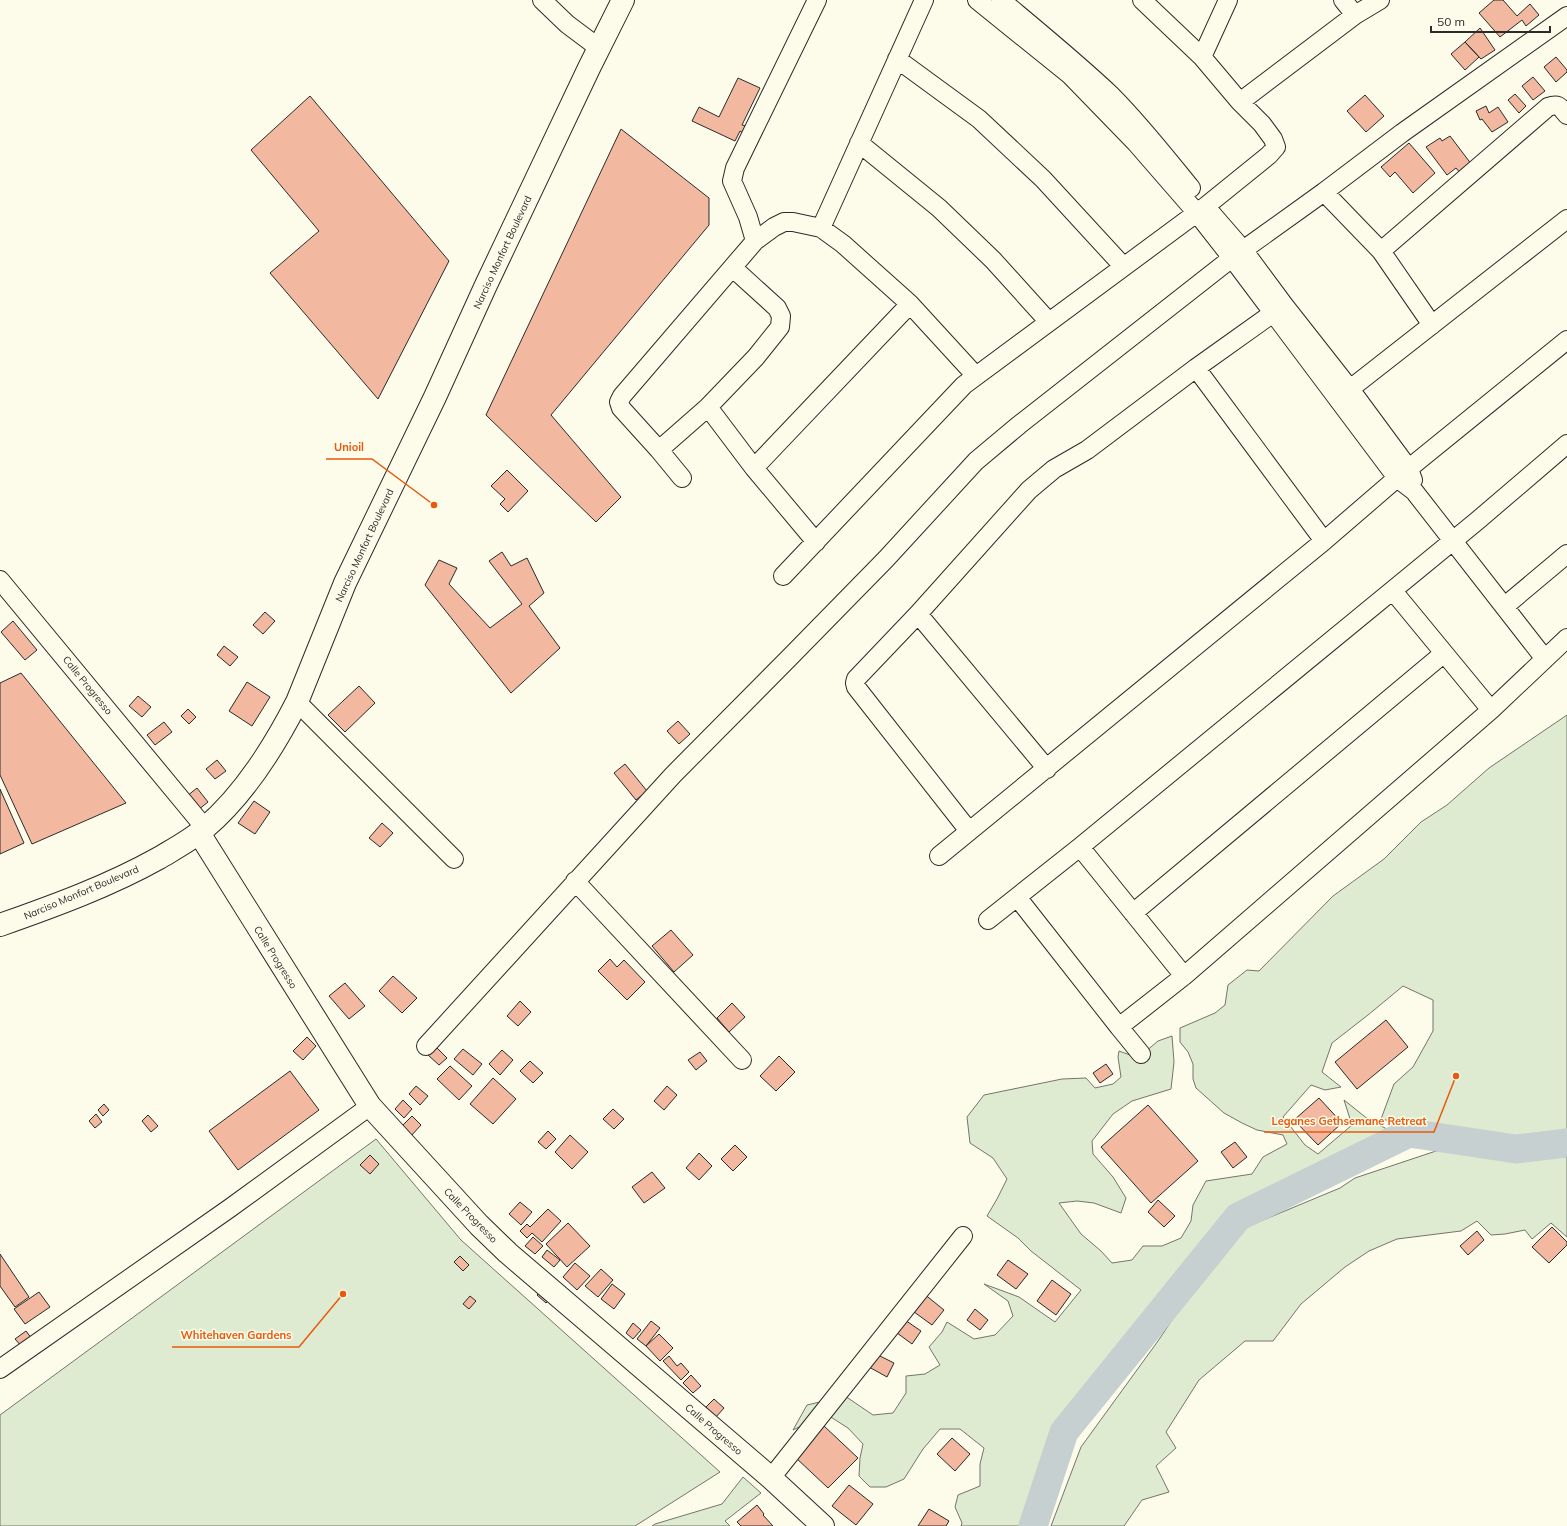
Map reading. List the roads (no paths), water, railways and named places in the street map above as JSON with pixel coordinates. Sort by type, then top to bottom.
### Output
[{"type":"main road","name":"Narciso Monfort Boulevard","points":[[0,925],[51,907],[133,872],[180,846],[202,830],[244,788],[258,769],[297,702],[344,583],[435,397],[483,292],[623,0]]},
{"type":"main road","name":"Calle Progresso","points":[[202,830],[370,1106],[479,1225],[508,1253],[771,1478],[823,1526]]},
{"type":"street","points":[[542,0],[567,24],[599,48]]},
{"type":"street","points":[[755,241],[748,217],[732,181],[735,168],[817,0]]},
{"type":"street","points":[[821,228],[924,0]]},
{"type":"street","points":[[977,0],[1070,75],[1201,209]]},
{"type":"street","points":[[1001,0],[1053,43],[1112,96],[1161,151],[1201,209],[1238,255],[1403,473]]},
{"type":"street","points":[[783,576],[964,385],[1201,209],[1269,155],[1276,147],[1273,139],[1262,124],[1240,102],[1202,57],[1142,0]]},
{"type":"street","points":[[1202,57],[1228,0]]},
{"type":"street","points":[[1343,0],[1355,15]]},
{"type":"street","points":[[1240,102],[1355,15],[1380,0]]},
{"type":"street","points":[[426,1046],[673,774],[881,564],[976,461],[1019,425],[1238,255],[1402,133],[1567,16]]},
{"type":"street","points":[[897,59],[979,119],[1043,179],[1123,266]]},
{"type":"street","points":[[1381,251],[1548,107],[1555,104],[1560,106],[1567,115]]},
{"type":"street","points":[[859,143],[939,208],[993,260],[1049,322]]},
{"type":"street","points":[[1324,192],[1381,251],[1432,325]]},
{"type":"street","points":[[1350,389],[1567,218]]},
{"type":"street","points":[[682,478],[621,408],[619,402],[622,396],[755,241],[774,227],[784,222],[793,222],[821,228],[843,244],[910,304],[976,376]]},
{"type":"street","points":[[659,450],[708,407],[756,357],[780,327],[781,316],[777,308],[733,268]]},
{"type":"street","points":[[754,468],[910,304]]},
{"type":"street","points":[[969,831],[856,687],[856,679],[918,614],[1029,490],[1054,469],[1087,450],[1196,368],[1278,309]]},
{"type":"street","points":[[1278,309],[1350,389],[1414,491],[1454,540],[1545,659]]},
{"type":"street","points":[[939,856],[1324,541],[1403,473],[1567,340]]},
{"type":"street","points":[[1196,368],[1324,541]]},
{"type":"street","points":[[708,407],[754,468],[816,542]]},
{"type":"street","points":[[988,920],[1080,847],[1454,540],[1567,444]]},
{"type":"street","points":[[1505,606],[1567,554]]},
{"type":"street","name":"Calle Progresso","points":[[0,580],[202,830]]},
{"type":"street","points":[[1393,590],[1443,654],[1491,710]]},
{"type":"street","points":[[918,614],[1047,769]]},
{"type":"street","points":[[1119,1027],[1184,976],[1491,710],[1567,638]]},
{"type":"street","points":[[1133,913],[1443,654]]},
{"type":"street","points":[[297,702],[454,859]]},
{"type":"street","points":[[1080,847],[1184,976]]},
{"type":"street","points":[[575,881],[742,1060]]},
{"type":"street","points":[[1017,897],[1140,1054]]},
{"type":"street","points":[[0,1369],[230,1208],[370,1106]]},
{"type":"street","points":[[771,1478],[963,1236]]},
{"type":"waterway","points":[[1033,1526],[1064,1432],[1238,1217],[1409,1133],[1516,1149],[1567,1143]]},
{"type":"place","name":"Unioil","points":[[434,505]]},
{"type":"place","name":"Leganes Gethsemane Retreat","points":[[1456,1076]]},
{"type":"place","name":"Whitehaven Gardens","points":[[343,1294]]}]
